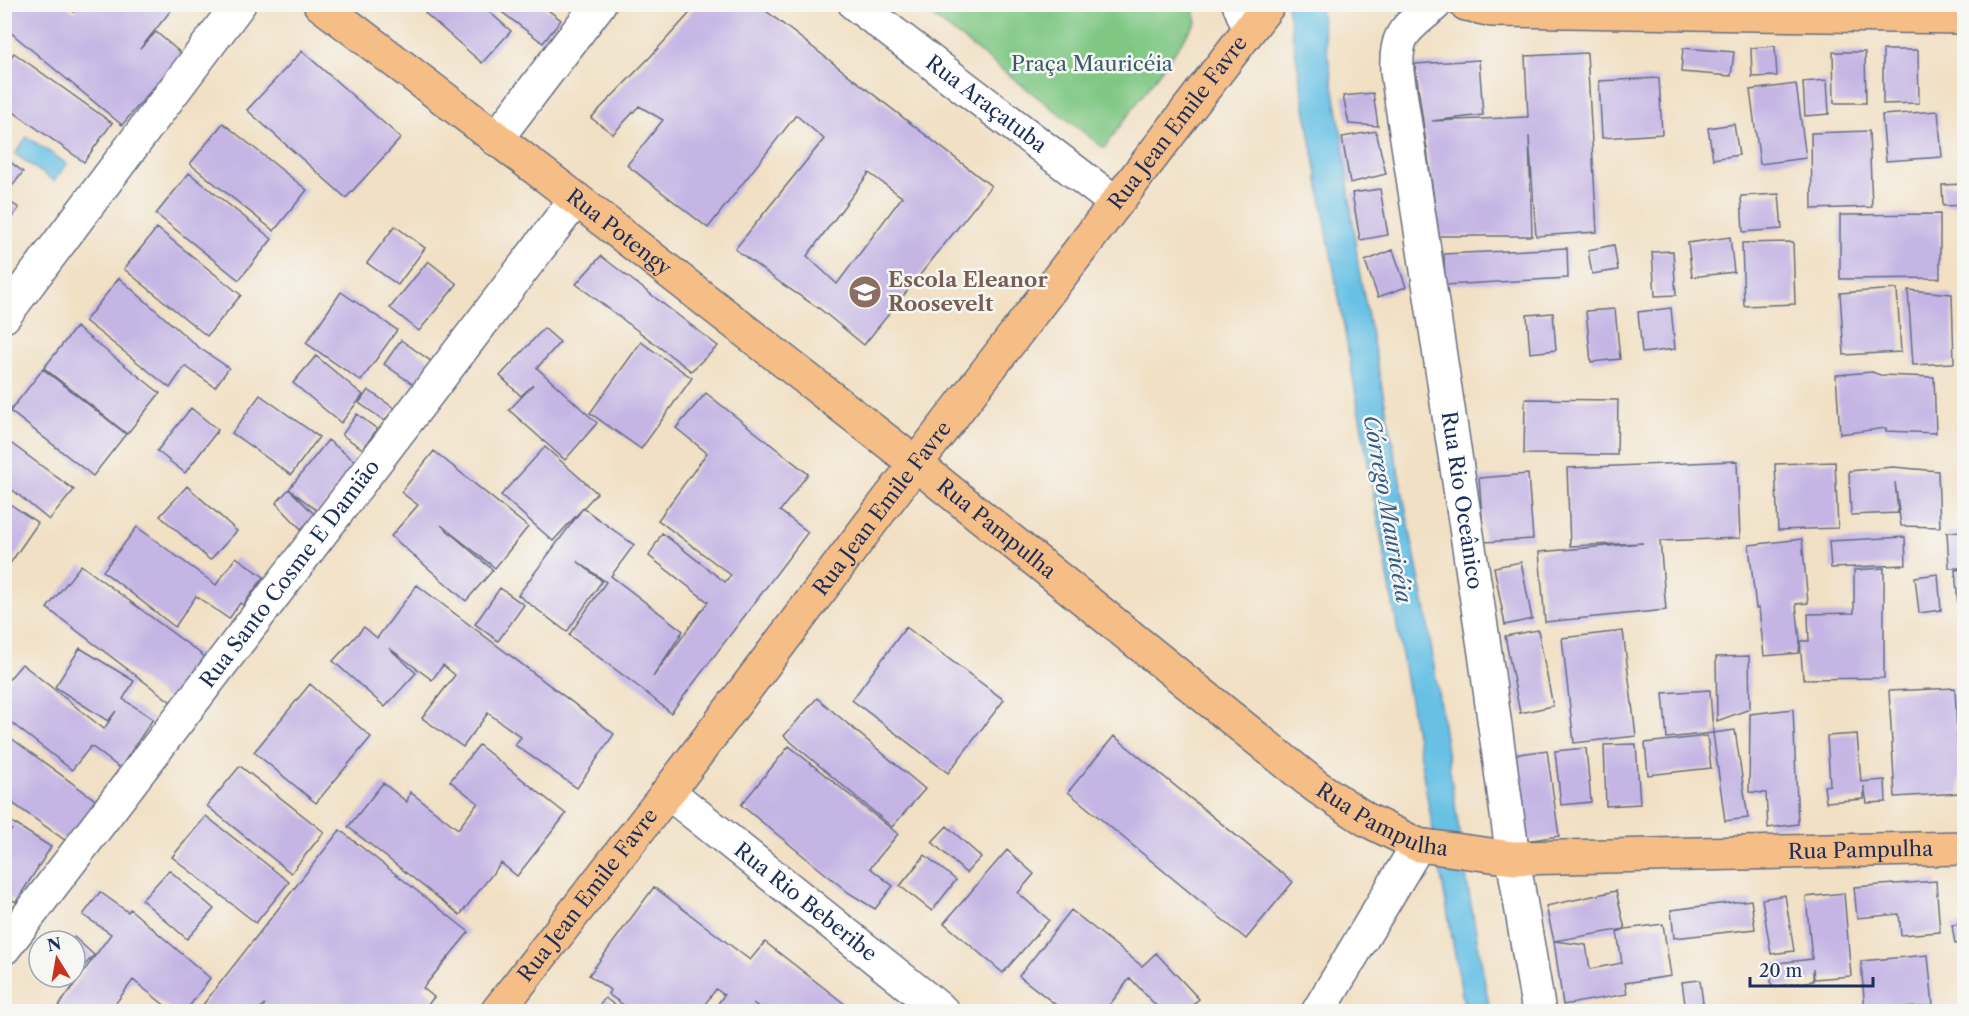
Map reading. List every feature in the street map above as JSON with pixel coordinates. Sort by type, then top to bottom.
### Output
[{"type":"main road","name":"Rua Potengy","points":[[320,4],[916,464]]},
{"type":"main road","points":[[1466,4],[1492,10],[1965,17]]},
{"type":"main road","name":"Rua Jean Emile Favre","points":[[497,1011],[668,792],[1116,203],[1252,12]]},
{"type":"main road","name":"Rua Pampulha","points":[[916,464],[1317,787],[1366,820],[1423,846],[1514,858],[1965,848]]},
{"type":"street","points":[[4,316],[239,4]]},
{"type":"street","points":[[496,139],[599,4]]},
{"type":"street","name":"Rua Araçatuba","points":[[855,4],[1116,203]]},
{"type":"street","name":"Rua Rio Oceânico","points":[[1435,4],[1404,32],[1398,42],[1396,72],[1539,1011]]},
{"type":"street","name":"Rua Santo Cosme E Damião","points":[[4,948],[576,200]]},
{"type":"street","name":"Rua Rio Beberibe","points":[[668,792],[924,1005]]},
{"type":"street","points":[[1318,1011],[1423,846]]},
{"type":"green space","name":"Praça Mauricéia","points":[[918,5],[1191,5],[1197,21],[1104,148]]},
{"type":"water","name":"Córrego Mauricéia","points":[[1287,5],[1319,5],[1342,137],[1359,271],[1426,613],[1466,877],[1490,1011],[1465,1011]]},
{"type":"water","points":[[27,137],[67,164],[54,181],[15,154]]},
{"type":"building","points":[[5,4],[65,4],[74,12],[81,4],[176,4],[140,49],[156,32],[182,54],[122,125],[4,27]]},
{"type":"building","points":[[433,4],[480,4],[511,31],[482,63],[425,13]]},
{"type":"building","points":[[491,4],[540,4],[561,20],[543,43]]},
{"type":"building","points":[[698,4],[757,4],[991,186],[864,345],[820,309],[735,249],[824,139],[796,115],[708,228],[627,165],[663,120],[639,106],[613,134],[591,118]],"holes":[[[869,173],[902,197],[837,284],[807,256]]]},
{"type":"building","points":[[1775,46],[1777,76],[1752,77],[1751,48]]},
{"type":"building","points":[[1683,48],[1734,52],[1731,76],[1681,72]]},
{"type":"building","points":[[1883,50],[1918,50],[1919,103],[1883,104]]},
{"type":"building","points":[[302,51],[401,138],[346,198],[247,110]]},
{"type":"building","points":[[1833,52],[1865,52],[1866,103],[1834,103]]},
{"type":"building","points":[[14,53],[112,123],[84,162],[4,105],[4,66]]},
{"type":"building","points":[[1587,53],[1597,232],[1536,236],[1529,136],[1532,236],[1439,236],[1415,64],[1479,60],[1483,115],[1432,121],[1528,117],[1525,56]]},
{"type":"building","points":[[1659,78],[1662,134],[1602,138],[1599,81]]},
{"type":"building","points":[[1827,80],[1829,114],[1805,116],[1803,82]]},
{"type":"building","points":[[1796,84],[1806,158],[1760,164],[1750,90]]},
{"type":"building","points":[[1373,93],[1378,126],[1349,124],[1343,96]]},
{"type":"building","points":[[1938,111],[1942,157],[1886,161],[1882,115]]},
{"type":"building","points":[[223,123],[307,190],[274,231],[190,164]]},
{"type":"building","points":[[1734,124],[1739,155],[1713,159],[1708,128]]},
{"type":"building","points":[[1376,131],[1386,174],[1350,183],[1342,137]]},
{"type":"building","points":[[1869,131],[1872,207],[1812,209],[1811,133]]},
{"type":"building","points":[[4,157],[23,172],[10,189],[4,184]]},
{"type":"building","points":[[189,173],[272,239],[239,280],[156,214]]},
{"type":"building","points":[[1964,184],[1964,205],[1943,206],[1942,185]]},
{"type":"building","points":[[1380,189],[1388,235],[1360,240],[1352,193]]},
{"type":"building","points":[[1779,194],[1782,229],[1743,232],[1741,196]]},
{"type":"building","points":[[4,198],[19,208],[4,228]]},
{"type":"building","points":[[1940,214],[1940,278],[1840,279],[1840,215]]},
{"type":"building","points":[[395,226],[425,248],[398,285],[367,263]]},
{"type":"building","points":[[157,228],[241,295],[207,336],[124,269]]},
{"type":"building","points":[[1730,237],[1734,272],[1692,277],[1688,243]]},
{"type":"building","points":[[1793,242],[1795,304],[1744,306],[1742,243]]},
{"type":"building","points":[[1614,245],[1618,270],[1592,274],[1588,250]]},
{"type":"building","points":[[1567,248],[1568,278],[1445,285],[1444,254]]},
{"type":"building","points":[[1393,250],[1406,287],[1378,297],[1365,261]]},
{"type":"building","points":[[1673,251],[1676,295],[1655,296],[1652,252]]},
{"type":"building","points":[[601,256],[718,346],[691,371],[576,284]]},
{"type":"building","points":[[428,261],[457,284],[419,331],[390,308]]},
{"type":"building","points":[[119,278],[198,347],[229,368],[215,387],[185,366],[170,388],[85,321]]},
{"type":"building","points":[[1897,289],[1901,352],[1844,355],[1840,293]]},
{"type":"building","points":[[1908,290],[1952,294],[1954,363],[1913,365]]},
{"type":"building","points":[[341,292],[397,330],[361,381],[306,343]]},
{"type":"building","points":[[1671,308],[1675,349],[1642,353],[1638,312]]},
{"type":"building","points":[[1615,309],[1620,359],[1591,362],[1586,311]]},
{"type":"building","points":[[1553,313],[1556,350],[1530,353],[1527,315]]},
{"type":"building","points":[[76,327],[160,393],[127,434],[44,368]]},
{"type":"building","points":[[544,328],[560,342],[537,368],[597,423],[565,460],[509,410],[533,385],[521,396],[500,376]]},
{"type":"building","points":[[401,340],[432,362],[414,385],[384,364]]},
{"type":"building","points":[[641,342],[692,378],[641,449],[590,413]]},
{"type":"building","points":[[316,356],[363,395],[341,423],[293,383]]},
{"type":"building","points":[[43,369],[126,434],[93,476],[10,411]]},
{"type":"building","points":[[1872,372],[1880,375],[1934,377],[1936,433],[1886,431],[1886,428],[1840,434],[1836,375]]},
{"type":"building","points":[[368,390],[394,408],[385,421],[359,403]]},
{"type":"building","points":[[706,393],[808,474],[780,511],[808,532],[671,713],[569,635],[606,582],[577,561],[602,581],[567,632],[518,595],[583,508],[634,545],[611,576],[683,631],[653,677],[708,602],[649,556],[662,533],[725,582],[731,575],[658,520],[707,453],[676,428]]},
{"type":"building","points":[[260,395],[319,437],[291,475],[232,433]]},
{"type":"building","points":[[1525,399],[1618,400],[1617,455],[1524,454]]},
{"type":"building","points":[[191,408],[218,430],[185,473],[157,451]]},
{"type":"building","points":[[357,414],[377,429],[363,449],[342,435]]},
{"type":"building","points":[[328,440],[357,463],[319,512],[289,489]]},
{"type":"building","points":[[12,444],[74,490],[49,520],[4,483],[4,452]]},
{"type":"building","points":[[545,447],[597,493],[553,541],[501,495]]},
{"type":"building","points":[[434,451],[528,527],[495,568],[441,525],[493,570],[466,601],[391,536],[418,505],[401,492]]},
{"type":"building","points":[[1737,461],[1740,538],[1660,541],[1666,610],[1545,622],[1539,552],[1643,543],[1570,546],[1567,468]]},
{"type":"building","points":[[1835,462],[1838,528],[1778,530],[1775,464]]},
{"type":"building","points":[[1893,467],[1938,471],[1940,527],[1901,526],[1895,482],[1898,513],[1851,515],[1849,471]]},
{"type":"building","points":[[1528,474],[1533,539],[1484,542],[1479,478]]},
{"type":"building","points":[[187,486],[237,531],[210,560],[160,516]]},
{"type":"building","points":[[289,489],[315,515],[301,529],[276,503]]},
{"type":"building","points":[[4,500],[38,523],[9,565],[4,562]]},
{"type":"building","points":[[137,527],[216,585],[236,557],[264,577],[229,619],[196,596],[175,627],[103,571]]},
{"type":"building","points":[[1964,531],[1964,568],[1949,568],[1947,532]]},
{"type":"building","points":[[1905,537],[1906,565],[1831,568],[1829,541]]},
{"type":"building","points":[[1802,539],[1808,603],[1796,604],[1799,653],[1764,656],[1749,545]]},
{"type":"building","points":[[1521,562],[1532,619],[1505,625],[1494,567]]},
{"type":"building","points":[[81,565],[205,657],[171,702],[47,608]]},
{"type":"building","points":[[1884,568],[1884,678],[1803,679],[1800,641],[1809,641],[1808,614],[1854,613],[1854,570]]},
{"type":"building","points":[[1964,569],[1964,603],[1958,604],[1955,570]]},
{"type":"building","points":[[1938,574],[1941,610],[1919,613],[1915,577]]},
{"type":"building","points":[[417,585],[614,734],[577,788],[515,745],[521,737],[488,713],[463,747],[422,718],[455,675],[443,665],[432,680],[389,648],[416,673],[385,707],[333,661],[364,627],[377,638]]},
{"type":"building","points":[[500,588],[524,605],[498,641],[475,624]]},
{"type":"building","points":[[906,627],[1004,700],[948,773],[852,700]]},
{"type":"building","points":[[1538,630],[1553,706],[1520,713],[1505,636]]},
{"type":"building","points":[[1623,631],[1636,736],[1574,743],[1562,638]]},
{"type":"building","points":[[80,648],[134,681],[123,699],[153,719],[120,768],[91,746],[72,770],[4,717],[4,685],[22,664],[104,729],[116,711],[108,721],[55,687]]},
{"type":"building","points":[[1749,656],[1750,709],[1717,721],[1716,657]]},
{"type":"building","points":[[310,684],[371,737],[316,803],[254,752]]},
{"type":"building","points":[[1955,688],[1960,793],[1895,797],[1889,691]]},
{"type":"building","points":[[1710,690],[1713,733],[1667,738],[1663,693]]},
{"type":"building","points":[[817,698],[925,789],[892,827],[784,736]]},
{"type":"building","points":[[1793,709],[1798,824],[1768,828],[1766,793],[1749,792],[1750,714]]},
{"type":"building","points":[[1735,730],[1748,818],[1725,821],[1713,733]]},
{"type":"building","points":[[4,733],[98,802],[69,843],[4,797]]},
{"type":"building","points":[[1857,734],[1861,782],[1885,780],[1886,802],[1867,803],[1864,786],[1864,799],[1826,802],[1824,786],[1830,785],[1827,736]]},
{"type":"building","points":[[1114,736],[1293,882],[1246,939],[1068,792]]},
{"type":"building","points":[[1707,736],[1711,768],[1648,775],[1645,743]]},
{"type":"building","points":[[1636,744],[1640,804],[1606,806],[1604,745]]},
{"type":"building","points":[[479,745],[566,814],[517,876],[501,863],[460,915],[348,827],[383,783],[407,802],[410,792],[458,829],[478,803],[450,781]]},
{"type":"building","points":[[789,746],[898,834],[870,868],[893,886],[875,909],[849,893],[741,805]]},
{"type":"building","points":[[1586,748],[1591,802],[1561,805],[1555,751]]},
{"type":"building","points":[[1547,750],[1559,836],[1525,841],[1513,755]]},
{"type":"building","points":[[240,766],[324,832],[291,873],[207,806]]},
{"type":"building","points":[[206,816],[289,882],[256,923],[172,857]]},
{"type":"building","points":[[4,817],[51,847],[16,902],[4,895],[4,840],[12,829],[4,838]]},
{"type":"building","points":[[947,826],[981,857],[966,873],[932,842]]},
{"type":"building","points":[[340,830],[469,932],[423,988],[434,997],[423,1011],[260,1011],[265,1004],[259,1011],[198,1011]]},
{"type":"building","points":[[1007,850],[1034,874],[1018,893],[1049,920],[1003,973],[944,923]]},
{"type":"building","points":[[925,855],[956,880],[932,911],[900,886]]},
{"type":"building","points":[[169,870],[214,909],[187,939],[142,900]]},
{"type":"building","points":[[1936,881],[1940,932],[1901,935],[1899,914],[1857,918],[1854,887]]},
{"type":"building","points":[[654,887],[750,960],[765,942],[846,1005],[840,1011],[765,1011],[753,1003],[763,1011],[713,1011],[724,995],[716,989],[700,1011],[632,1011],[608,994],[610,990],[589,975]]},
{"type":"building","points":[[1616,891],[1625,929],[1554,941],[1546,906]]},
{"type":"building","points":[[100,892],[128,912],[130,909],[210,978],[186,1011],[172,1011],[133,980],[110,1011],[55,1011],[71,989],[87,989],[87,967],[111,934],[83,915]]},
{"type":"building","points":[[1844,893],[1851,976],[1814,979],[1813,969],[1813,981],[1772,987],[1769,964],[1812,959],[1806,897]]},
{"type":"building","points":[[1785,895],[1794,951],[1771,954],[1762,899]]},
{"type":"building","points":[[1751,900],[1755,929],[1674,938],[1671,910]]},
{"type":"building","points":[[1071,910],[1142,966],[1156,953],[1199,999],[1186,1011],[1161,1011],[1130,978],[1105,1011],[1064,1011],[1019,976]]},
{"type":"building","points":[[1663,924],[1671,976],[1625,983],[1627,994],[1563,1005],[1554,941],[1586,945],[1590,969],[1622,963],[1617,932]]},
{"type":"building","points":[[1964,924],[1964,943],[1955,944],[1952,925]]},
{"type":"building","points":[[87,949],[94,955],[87,963]]},
{"type":"building","points":[[1928,955],[1933,1006],[1865,1011],[1861,961]]},
{"type":"building","points":[[1700,980],[1704,1011],[1686,1011],[1682,982]]},
{"type":"building","points":[[605,998],[623,1011],[595,1011]]},
{"type":"place","name":"Escola Eleanor Roosevelt","points":[[865,292]]}]
